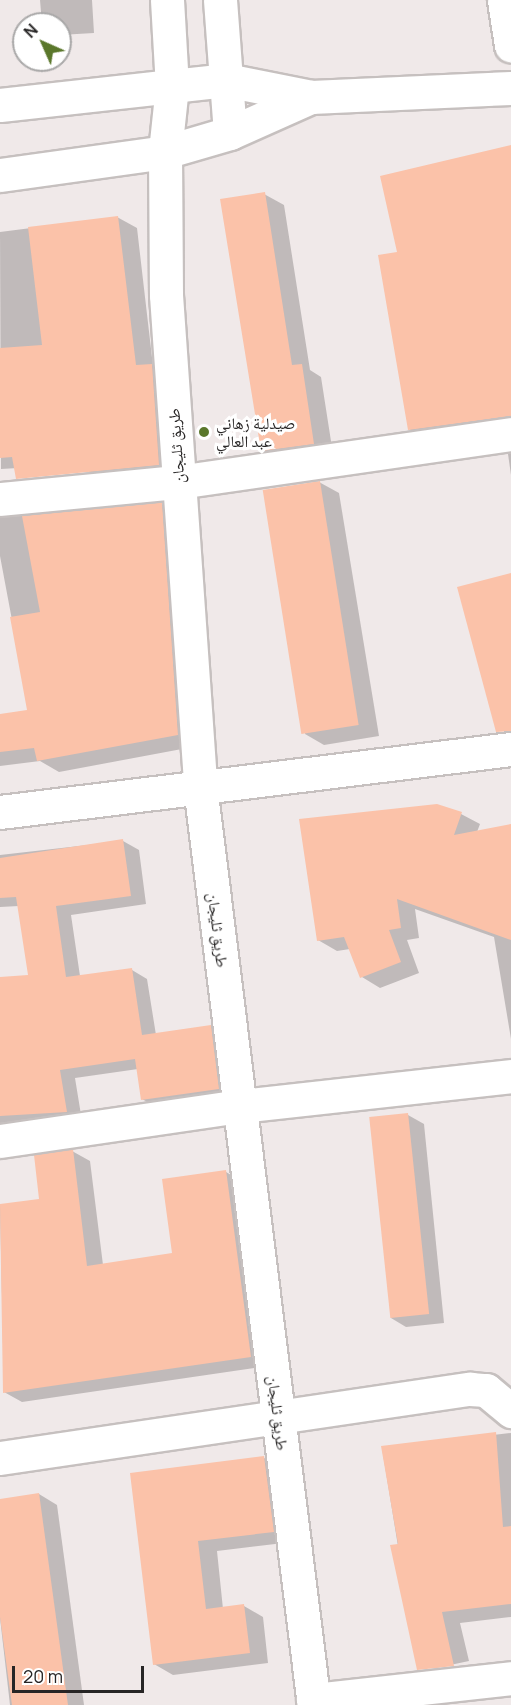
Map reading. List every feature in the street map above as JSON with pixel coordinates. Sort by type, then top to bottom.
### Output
[{"type":"street","name":"طريق ثليجان","points":[[167,0],[172,86],[165,152],[166,295],[200,786],[314,1702]]},
{"type":"street","points":[[220,0],[230,133]]},
{"type":"street","points":[[504,0],[511,45]]},
{"type":"street","points":[[0,105],[226,80],[311,97],[511,88]]},
{"type":"street","points":[[0,175],[165,152],[230,133],[311,97]]},
{"type":"street","points":[[0,499],[178,482],[511,434]]},
{"type":"street","points":[[0,812],[511,749]]},
{"type":"street","points":[[0,1141],[240,1106],[511,1076]]},
{"type":"street","points":[[0,1458],[470,1389],[486,1390],[511,1411]]},
{"type":"street","points":[[314,1702],[511,1678]]},
{"type":"building","points":[[511,145],[511,416],[408,430],[378,255],[397,252],[380,176]]},
{"type":"building","points":[[265,192],[292,365],[302,364],[314,444],[261,451],[220,199]]},
{"type":"building","points":[[118,216],[136,365],[152,364],[159,465],[16,479],[12,457],[0,458],[0,348],[42,345],[28,227]]},
{"type":"building","points":[[320,481],[359,725],[301,734],[263,490]]},
{"type":"building","points":[[162,502],[178,735],[37,761],[34,748],[0,752],[0,714],[27,710],[10,617],[40,612],[22,516]]},
{"type":"building","points":[[511,573],[511,731],[496,732],[457,587]]},
{"type":"building","points":[[437,804],[462,812],[454,835],[511,824],[511,940],[397,899],[401,928],[389,930],[401,962],[360,978],[344,937],[317,941],[299,819]]},
{"type":"building","points":[[123,839],[131,896],[56,906],[66,977],[132,968],[142,1035],[211,1025],[219,1089],[141,1100],[135,1059],[60,1070],[67,1112],[0,1116],[0,977],[28,975],[16,897],[0,898],[0,858]]},
{"type":"building","points":[[408,1113],[429,1314],[390,1318],[369,1117]]},
{"type":"building","points":[[73,1149],[87,1266],[172,1253],[162,1179],[226,1170],[251,1357],[3,1393],[0,1204],[39,1199],[34,1155]]},
{"type":"building","points":[[496,1432],[503,1527],[511,1526],[511,1604],[442,1612],[454,1666],[417,1670],[390,1545],[398,1544],[381,1446]]},
{"type":"building","points":[[264,1456],[274,1532],[198,1541],[206,1609],[244,1604],[250,1653],[153,1665],[130,1473]]},
{"type":"building","points":[[39,1493],[68,1705],[12,1705],[0,1617],[0,1499]]},
{"type":"place","name":"صيدلية زهاني عبد العالي","points":[[204,432]]}]
